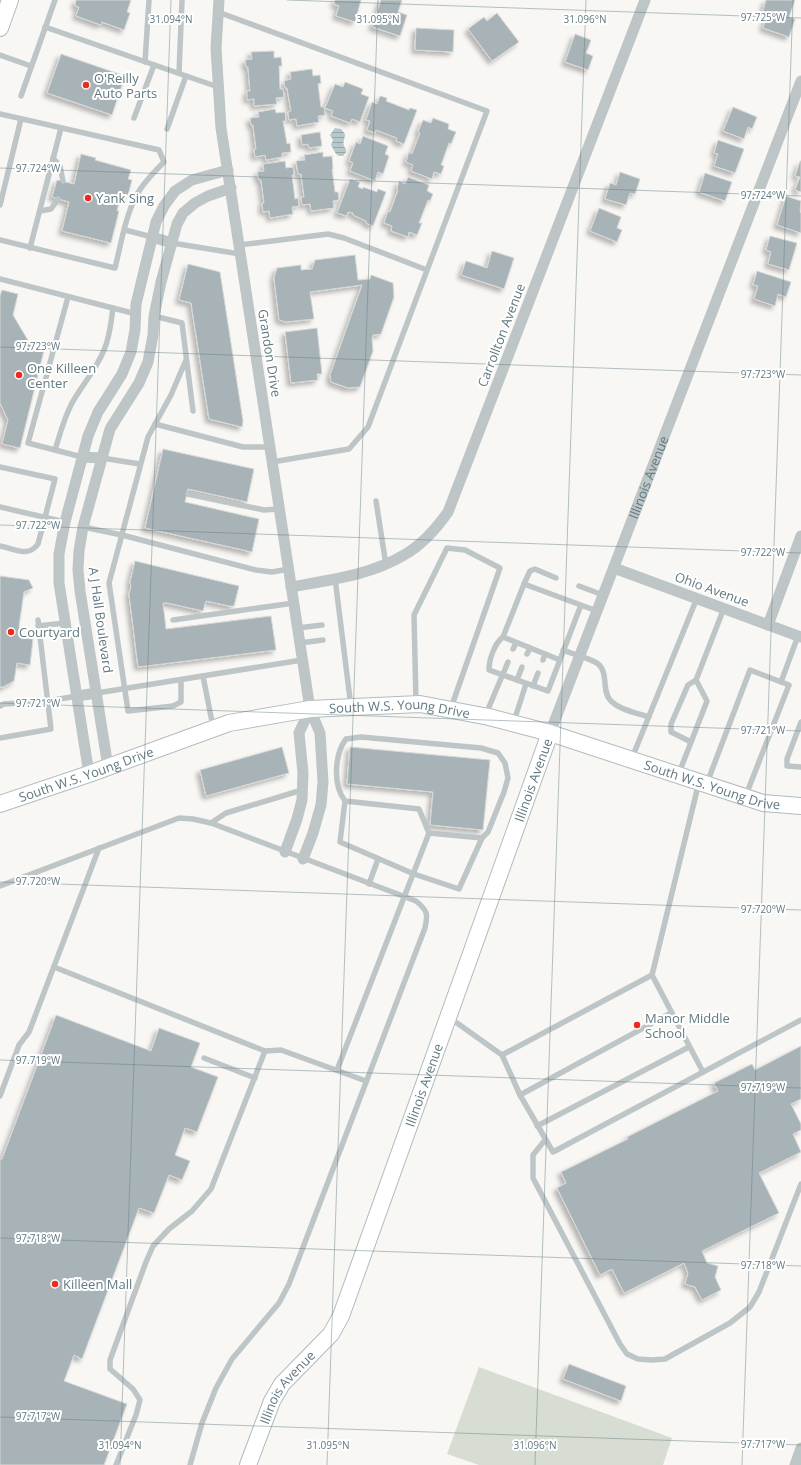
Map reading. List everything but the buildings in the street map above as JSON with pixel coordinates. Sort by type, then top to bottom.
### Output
[{"type":"main road","points":[[0,28],[10,0]]},
{"type":"main road","name":"South W.S. Young Drive","points":[[0,804],[89,774],[229,723],[310,708],[416,704],[485,716],[550,733],[763,803],[801,804]]},
{"type":"main road","name":"Illinois Avenue","points":[[248,1465],[272,1401],[282,1384],[331,1334],[341,1316],[550,733]]},
{"type":"street","name":"Grandon Drive","points":[[219,0],[216,48],[221,128],[302,660],[310,708],[320,733],[323,782],[321,805],[313,833],[303,859]]},
{"type":"street","name":"Carrollton Avenue","points":[[291,587],[360,573],[386,565],[405,555],[420,543],[435,529],[448,512],[645,0]]},
{"type":"street","name":"Illinois Avenue","points":[[550,733],[801,81]]},
{"type":"street","points":[[89,774],[59,583],[59,554],[65,522],[88,436],[98,412],[122,374],[131,352],[136,304],[156,222],[164,206],[175,191],[192,180],[228,170]]},
{"type":"street","name":"A J Hall Boulevard","points":[[108,767],[80,591],[78,570],[79,551],[83,527],[110,429],[139,383],[148,362],[153,335],[154,316],[161,282],[177,224],[183,213],[195,203],[208,196],[231,188]]},
{"type":"street","points":[[152,238],[172,243]]},
{"type":"street","points":[[136,314],[154,316]]},
{"type":"street","points":[[82,457],[102,458]]},
{"type":"street","points":[[65,522],[83,527]]},
{"type":"street","points":[[768,624],[801,536]]},
{"type":"street","name":"Ohio Avenue","points":[[614,568],[800,636]]},
{"type":"street","name":"A J Hall Boulevard","points":[[77,696],[97,693]]},
{"type":"street","points":[[285,852],[302,800],[303,773],[299,733],[310,708]]},
{"type":"street","points":[[795,1465],[801,1448]]},
{"type":"lane","points":[[21,96],[55,0]]},
{"type":"lane","points":[[145,62],[149,0]]},
{"type":"lane","points":[[179,74],[182,0]]},
{"type":"lane","points":[[218,12],[487,111],[368,427],[349,449],[272,462]]},
{"type":"lane","points":[[45,27],[218,87]]},
{"type":"lane","points":[[0,55],[31,66]]},
{"type":"lane","points":[[134,118],[154,65]]},
{"type":"lane","points":[[167,129],[186,76]]},
{"type":"lane","points":[[0,114],[159,150],[164,162],[148,179],[137,194],[130,210],[116,268],[0,240]]},
{"type":"lane","points":[[0,205],[21,119]]},
{"type":"lane","points":[[30,248],[61,128]]},
{"type":"lane","points":[[53,158],[60,166],[63,181]]},
{"type":"lane","points":[[40,211],[51,209],[58,199]]},
{"type":"lane","points":[[125,230],[152,238]]},
{"type":"lane","points":[[172,243],[240,250],[328,234],[344,238],[427,270]]},
{"type":"lane","points":[[0,279],[136,314]]},
{"type":"lane","points":[[68,297],[28,443],[82,457]]},
{"type":"lane","points":[[56,450],[63,423],[72,404],[96,368],[105,350],[113,308]]},
{"type":"lane","points":[[154,316],[182,323],[192,411]]},
{"type":"lane","points":[[181,680],[181,702],[173,706],[128,711],[110,583],[148,437],[171,395],[186,360]]},
{"type":"lane","points":[[155,424],[243,447],[270,447]]},
{"type":"lane","points":[[102,458],[140,464]]},
{"type":"lane","points":[[0,466],[55,479],[38,544],[33,550],[26,552],[0,546]]},
{"type":"lane","points":[[188,494],[264,510],[280,509]]},
{"type":"lane","points":[[376,501],[386,565]]},
{"type":"lane","points":[[0,507],[65,522]]},
{"type":"lane","points":[[83,527],[122,535],[256,570],[272,572],[289,569]]},
{"type":"lane","points":[[416,704],[414,615],[447,548],[465,550],[500,568],[451,710]]},
{"type":"lane","points":[[556,578],[535,570],[530,571],[502,637],[498,641],[489,662],[489,670],[548,691],[581,605]]},
{"type":"lane","points":[[334,578],[339,638],[351,707]]},
{"type":"lane","points":[[524,584],[597,611]]},
{"type":"lane","points":[[579,586],[603,595]]},
{"type":"lane","points":[[631,760],[697,598]]},
{"type":"lane","points":[[173,620],[294,603]]},
{"type":"lane","points":[[691,742],[671,732],[671,724],[688,685],[696,680],[724,608]]},
{"type":"lane","points":[[0,738],[51,729],[38,620]]},
{"type":"lane","points":[[38,626],[65,623]]},
{"type":"lane","points":[[298,628],[322,625]]},
{"type":"lane","points":[[781,682],[800,636]]},
{"type":"lane","points":[[502,637],[560,660]]},
{"type":"lane","points":[[300,643],[323,640]]},
{"type":"lane","points":[[513,649],[516,643]]},
{"type":"lane","points":[[527,654],[530,648]]},
{"type":"lane","points":[[563,650],[598,664],[603,669],[606,692],[610,701],[618,706],[648,717]]},
{"type":"lane","points":[[543,660],[545,654]]},
{"type":"lane","points":[[97,693],[302,660]]},
{"type":"lane","points":[[485,716],[508,662]]},
{"type":"lane","points":[[517,680],[522,667]]},
{"type":"lane","points":[[703,1072],[652,975],[703,783],[750,670],[789,685],[745,797]]},
{"type":"lane","points":[[533,686],[538,673]]},
{"type":"lane","points":[[203,676],[213,729]]},
{"type":"lane","points":[[678,775],[707,701],[696,680]]},
{"type":"lane","points":[[513,723],[526,684]]},
{"type":"lane","points":[[0,706],[4,704],[48,701],[77,696]]},
{"type":"lane","points":[[801,722],[799,733],[787,759],[787,766],[801,767]]},
{"type":"lane","points":[[337,1070],[414,874],[429,833],[419,809],[345,801],[340,795],[337,783],[339,750],[346,739],[361,737],[482,748],[498,753],[505,763],[508,778],[488,832],[482,838],[459,889],[414,874],[340,842],[345,801]]},
{"type":"lane","points":[[211,823],[226,813],[302,790]]},
{"type":"lane","points":[[0,886],[179,818],[211,823],[416,901],[426,910],[427,918],[425,928],[289,1284],[279,1302],[232,1359],[216,1388],[205,1416],[190,1465]]},
{"type":"lane","points":[[429,833],[482,838]]},
{"type":"lane","points":[[0,1096],[19,1045],[29,1032],[99,848]]},
{"type":"lane","points":[[369,884],[378,859]]},
{"type":"lane","points":[[54,967],[265,1051],[281,1050],[366,1081]]},
{"type":"lane","points":[[502,1055],[652,975]]},
{"type":"lane","points":[[520,1095],[671,1013]]},
{"type":"lane","points":[[448,1017],[502,1055],[520,1095],[552,1152],[801,1020]]},
{"type":"lane","points":[[537,1126],[689,1047]]},
{"type":"lane","points":[[116,1465],[136,1415],[140,1400],[133,1388],[110,1369],[110,1360],[153,1246],[169,1229],[192,1211],[211,1189],[265,1051]]},
{"type":"lane","points":[[204,1058],[255,1078]]},
{"type":"lane","points":[[545,1140],[533,1155],[533,1178],[620,1344],[627,1354],[638,1359],[665,1359],[730,1323],[750,1307],[759,1292],[801,1184]]},
{"type":"shaded area","points":[[335,128],[341,129],[345,134],[343,143],[346,152],[343,156],[336,154],[331,145],[333,140],[330,135]]},
{"type":"shaded area","points":[[479,1367],[672,1438],[663,1465],[479,1465],[447,1454]]},
{"type":"place","name":"O'Reilly Auto Parts","points":[[86,85]]},
{"type":"place","name":"Yank Sing","points":[[88,198]]},
{"type":"place","name":"One Killeen Center","points":[[19,375]]},
{"type":"place","name":"Courtyard","points":[[11,632]]},
{"type":"place","name":"Manor Middle School","points":[[637,1025]]},
{"type":"place","name":"Killeen Mall","points":[[55,1284]]}]
